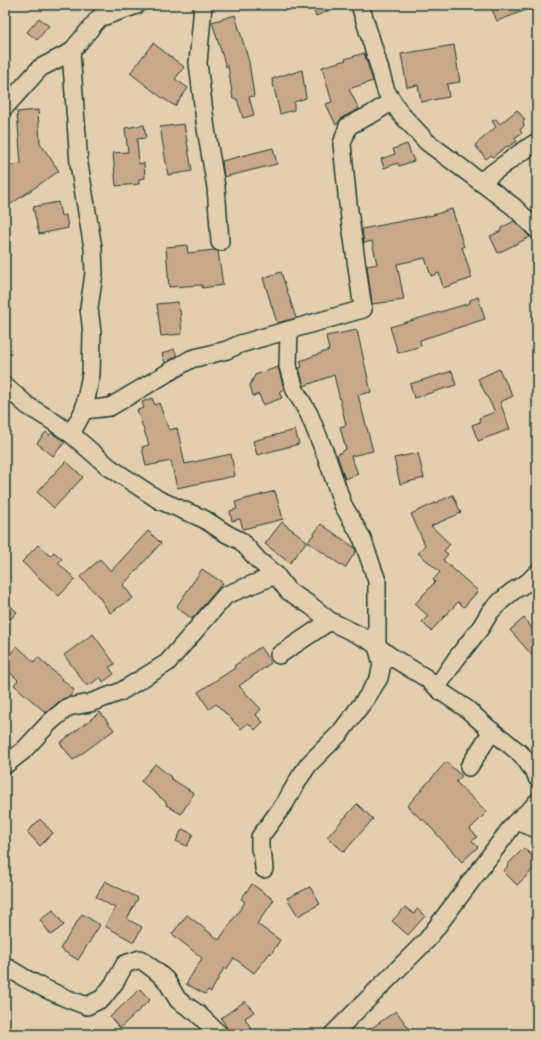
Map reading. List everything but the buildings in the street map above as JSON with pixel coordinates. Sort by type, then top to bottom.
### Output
[{"type":"street","points":[[5,107],[40,68],[71,52],[99,18],[137,5]]},
{"type":"street","points":[[203,5],[198,63],[206,129],[216,187],[220,242]]},
{"type":"street","points":[[360,5],[386,91],[400,113],[427,142],[514,207],[537,230]]},
{"type":"street","points":[[71,52],[79,164],[93,248],[94,273],[89,308],[92,333],[91,374],[84,410],[71,434]]},
{"type":"street","points":[[84,410],[110,407],[191,359],[227,350],[240,344],[363,309],[348,204],[342,144],[348,126],[372,114],[392,101]]},
{"type":"street","points":[[480,182],[537,142]]},
{"type":"street","points":[[264,869],[260,849],[260,837],[285,803],[309,764],[340,732],[367,697],[379,678],[382,664],[377,646],[376,581],[362,538],[343,505],[327,458],[309,414],[295,390],[288,366],[289,330]]},
{"type":"street","points":[[5,386],[28,406],[71,434],[109,468],[159,500],[204,519],[241,541],[276,575],[288,591],[310,605],[330,621],[369,640],[390,656],[426,678],[443,693],[467,709],[522,755],[536,774],[537,778]]},
{"type":"street","points":[[5,765],[23,751],[50,722],[68,707],[90,704],[120,692],[167,663],[226,595],[276,575]]},
{"type":"street","points":[[437,687],[456,659],[481,627],[490,612],[513,591],[536,576]]},
{"type":"street","points":[[278,655],[330,621]]},
{"type":"street","points":[[469,768],[492,731]]},
{"type":"street","points":[[333,1034],[427,940],[513,825],[537,802]]},
{"type":"street","points":[[517,821],[537,829]]},
{"type":"street","points":[[5,966],[43,988],[87,1006],[103,998],[115,982],[125,964],[140,960],[166,980],[178,1000],[197,1013],[219,1034]]}]
